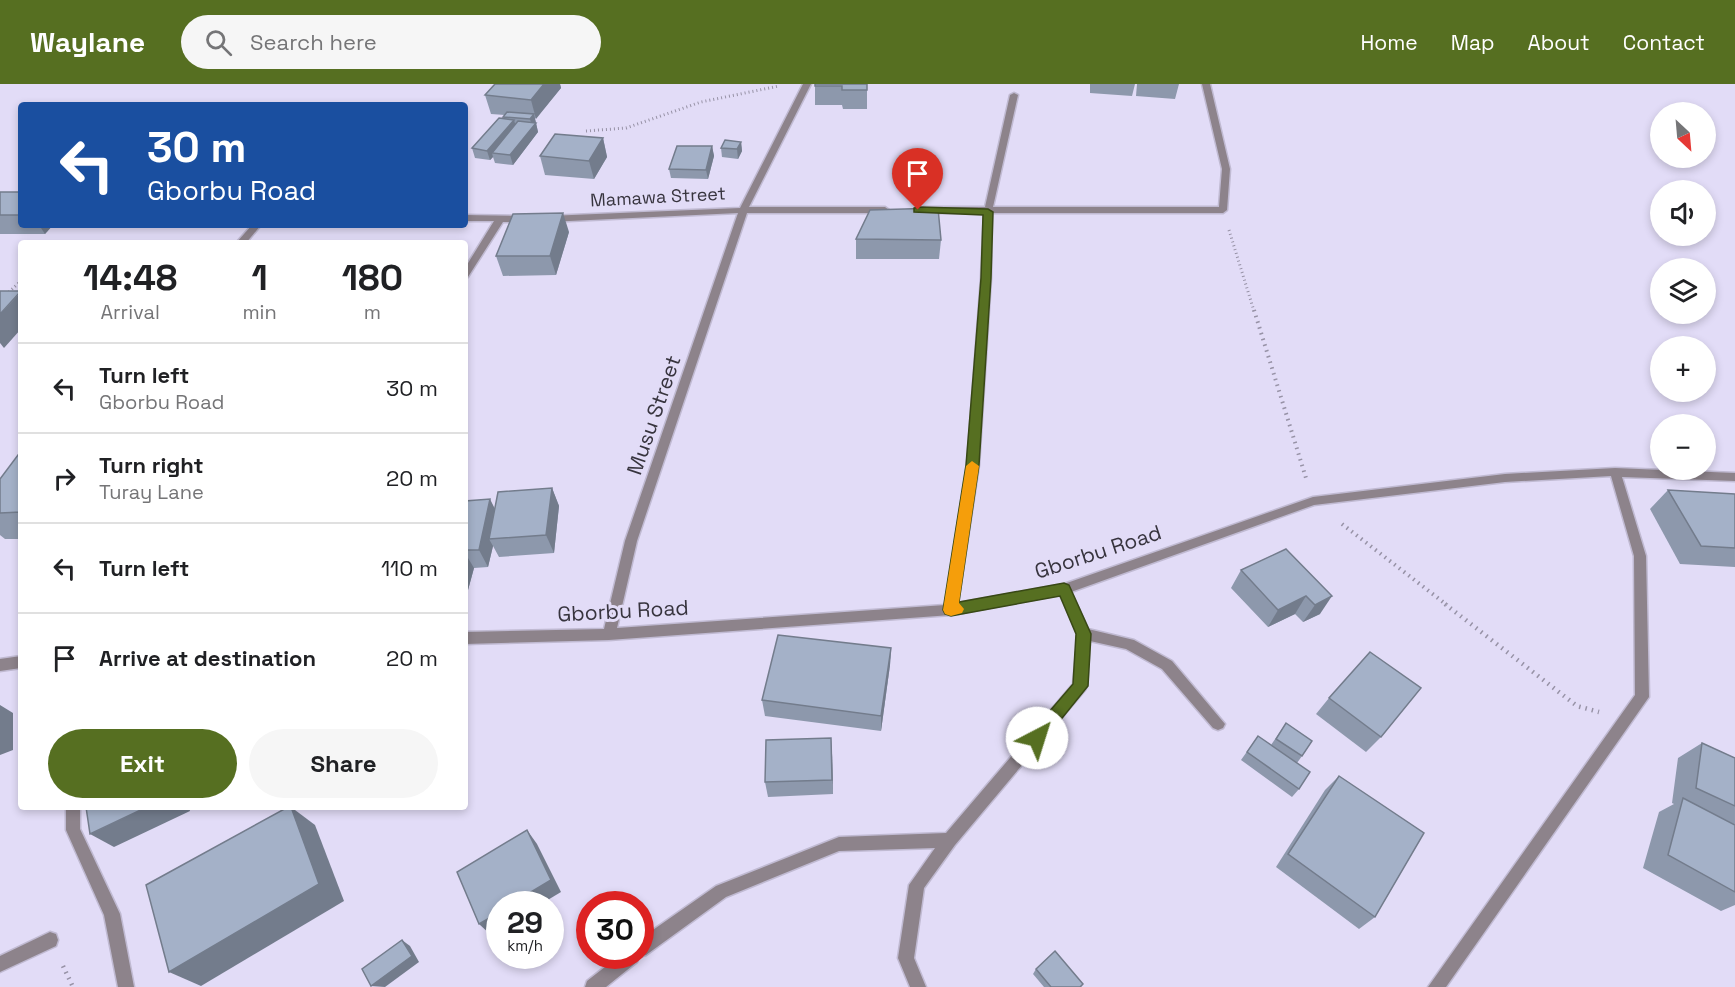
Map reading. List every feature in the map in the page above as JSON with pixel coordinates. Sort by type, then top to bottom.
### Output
[{"type":"street","name":"Mamawa Street","points":[[468,218],[543,219],[743,210],[807,84]]},
{"type":"street","points":[[916,210],[988,212],[1065,209],[1223,210],[1226,168],[1206,84]]},
{"type":"street","points":[[951,610],[973,465],[986,278],[988,212],[1014,94]]},
{"type":"street","points":[[743,210],[894,210]]},
{"type":"street","name":"Musu Street","points":[[609,634],[631,541],[743,210]]},
{"type":"street","points":[[468,270],[500,219]]},
{"type":"street","points":[[244,240],[254,228]]},
{"type":"street","points":[[1436,987],[1642,697],[1640,556],[1615,472]]},
{"type":"street","name":"Gborbu Road","points":[[468,638],[609,634],[951,610],[1064,589],[1313,501],[1505,478],[1615,472],[1735,477]]},
{"type":"street","points":[[918,987],[906,958],[917,885],[950,840],[1080,686],[1084,634],[1064,589]]},
{"type":"street","points":[[1084,634],[1129,644],[1167,665],[1218,724]]},
{"type":"street","points":[[0,665],[18,662]]},
{"type":"street","points":[[74,810],[73,830],[112,914],[126,987]]},
{"type":"street","points":[[654,939],[721,891],[839,844],[950,840]]},
{"type":"street","points":[[0,964],[50,940]]},
{"type":"street","points":[[593,987],[615,969]]},
{"type":"path","points":[[586,131],[626,128],[701,102],[783,85]]},
{"type":"path","points":[[1223,210],[1313,501],[1576,706],[1625,719]]},
{"type":"path","points":[[0,300],[18,284]]},
{"type":"building","points":[[495,84],[544,84],[531,100],[485,95]]},
{"type":"building","points":[[815,84],[867,84],[867,90],[842,90],[842,86],[815,86]]},
{"type":"building","points":[[507,112],[534,114],[530,119],[503,117]]},
{"type":"building","points":[[499,118],[514,120],[487,151],[472,148]]},
{"type":"building","points":[[518,121],[536,123],[510,155],[492,153]]},
{"type":"building","points":[[555,134],[603,138],[589,161],[540,156]]},
{"type":"building","points":[[725,140],[741,142],[737,149],[721,148]]},
{"type":"building","points":[[677,146],[712,146],[706,170],[669,169]]},
{"type":"building","points":[[0,192],[18,192],[18,215],[0,215]]},
{"type":"building","points":[[938,208],[941,240],[856,239],[870,210]]},
{"type":"building","points":[[563,213],[550,256],[496,256],[513,214]]},
{"type":"building","points":[[0,291],[18,291],[18,294],[0,314]]},
{"type":"building","points":[[18,455],[18,512],[0,513],[0,479]]},
{"type":"building","points":[[552,488],[546,535],[489,539],[498,492]]},
{"type":"building","points":[[1668,490],[1735,494],[1735,548],[1701,546]]},
{"type":"building","points":[[490,499],[479,550],[468,550],[468,501]]},
{"type":"building","points":[[1286,549],[1332,596],[1315,605],[1306,596],[1278,610],[1241,570]]},
{"type":"building","points":[[778,635],[891,648],[881,716],[762,700]]},
{"type":"building","points":[[1370,652],[1421,688],[1381,737],[1329,698]]},
{"type":"building","points":[[1286,723],[1312,741],[1302,756],[1276,739]]},
{"type":"building","points":[[1258,736],[1310,772],[1299,789],[1247,752]]},
{"type":"building","points":[[831,738],[832,780],[765,782],[766,740]]},
{"type":"building","points":[[1702,743],[1735,758],[1735,806],[1696,788]]},
{"type":"building","points":[[1339,776],[1424,833],[1375,917],[1288,854]]},
{"type":"building","points":[[1683,798],[1735,825],[1735,892],[1668,855]]},
{"type":"building","points":[[86,810],[141,810],[90,834]]},
{"type":"building","points":[[283,810],[292,810],[319,884],[169,972],[146,885]]},
{"type":"building","points":[[527,830],[551,880],[533,891],[486,891],[486,920],[479,924],[457,872]]},
{"type":"building","points":[[402,940],[412,956],[371,986],[362,969]]},
{"type":"building","points":[[1055,951],[1083,984],[1080,987],[1051,987],[1036,969]]},
{"type":"slow traffic","points":[[956,609],[951,610],[972,466]]},
{"type":"route","points":[[918,210],[988,212],[986,278],[973,465],[951,610],[1064,589],[1084,634],[1080,686],[1037,738]]}]
